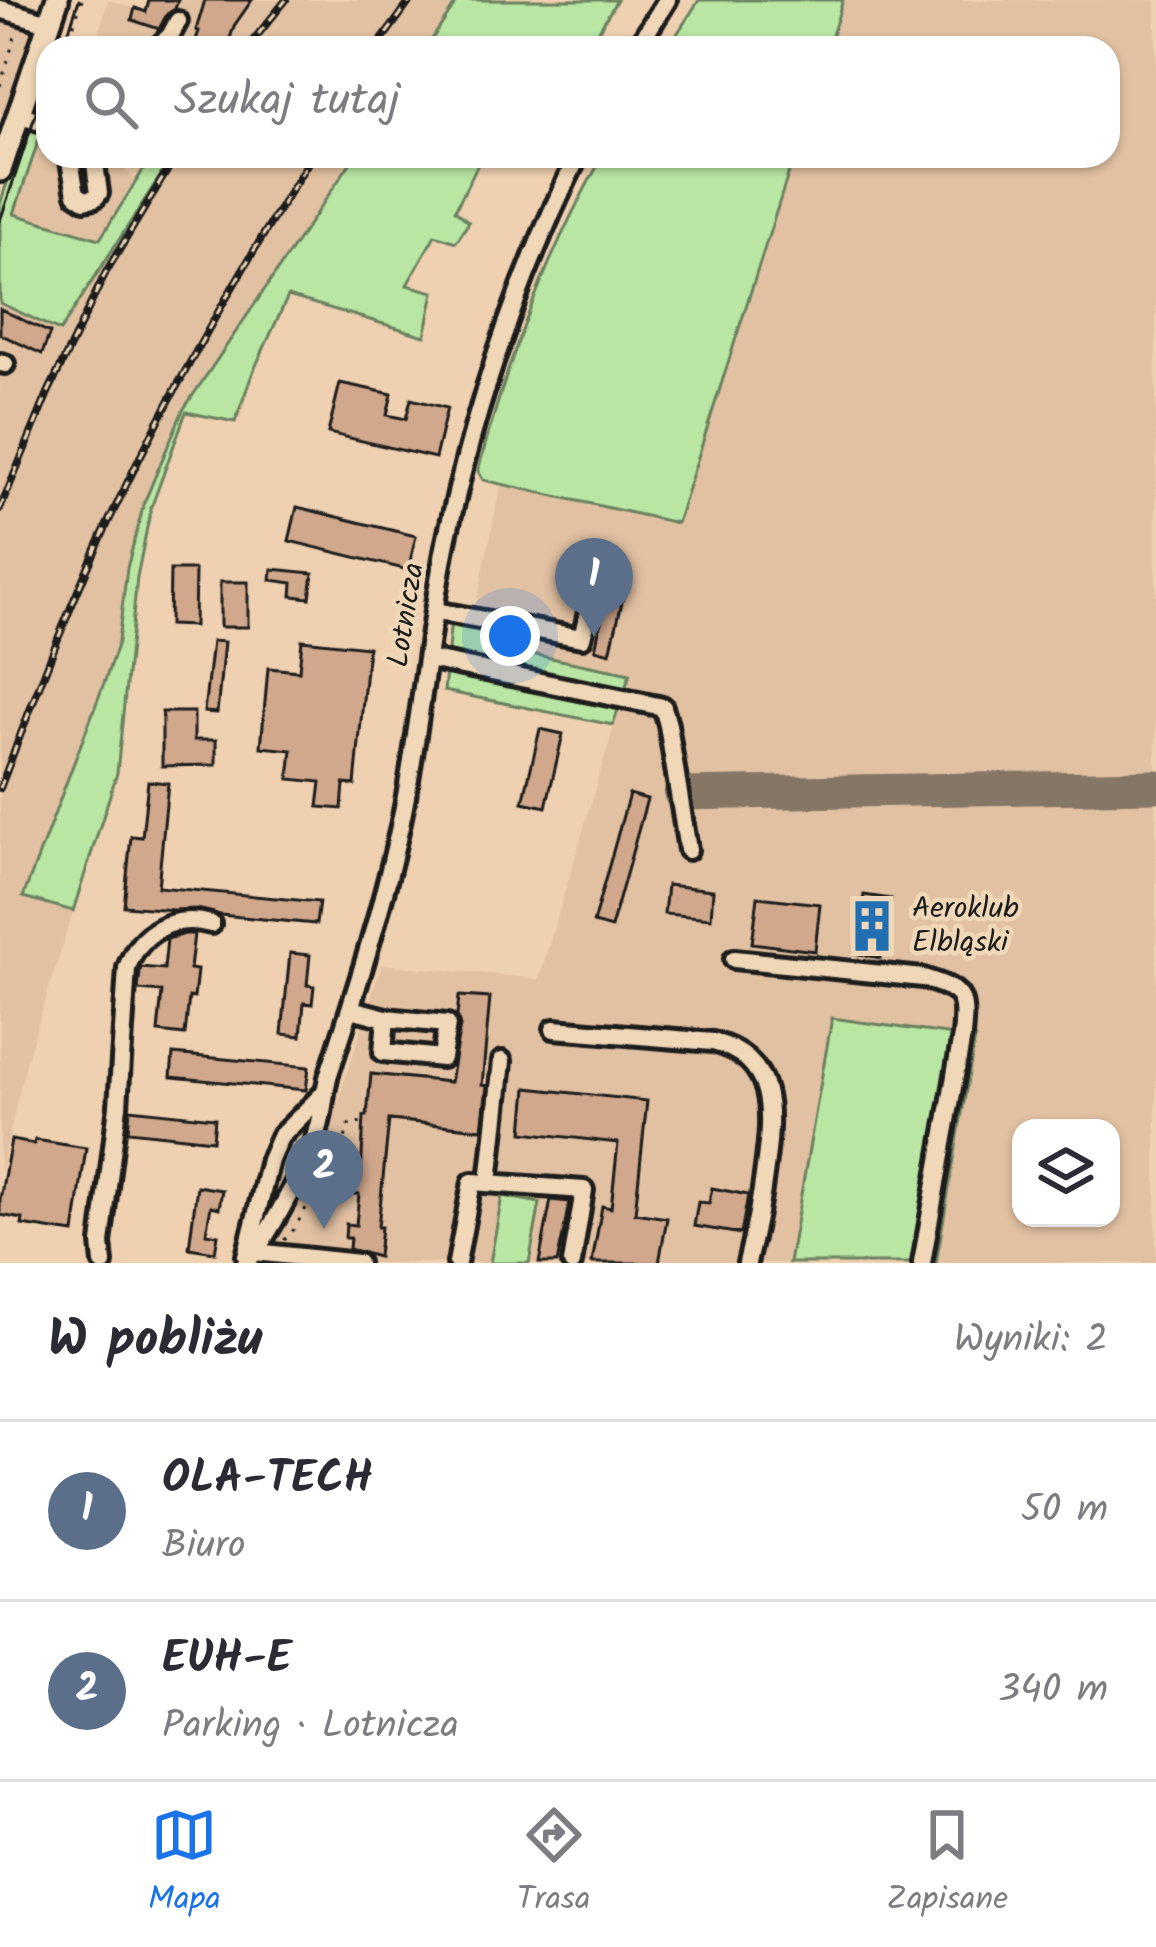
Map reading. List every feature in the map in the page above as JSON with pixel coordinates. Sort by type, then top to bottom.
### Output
[{"type":"main road","points":[[47,36],[57,0]]},
{"type":"main road","points":[[0,170],[13,105],[36,72]]},
{"type":"street","points":[[644,36],[667,0]]},
{"type":"street","points":[[0,9],[49,23]]},
{"type":"street","points":[[169,36],[178,21]]},
{"type":"street","points":[[13,105],[36,119]]},
{"type":"street","points":[[71,168],[78,198],[89,200],[99,194],[96,168]]},
{"type":"street","name":"Lotnicza","points":[[253,1258],[316,1137],[402,814],[455,501],[499,348],[572,168]]},
{"type":"street","points":[[435,611],[583,638],[594,587]]},
{"type":"street","points":[[428,659],[662,707],[688,850]]},
{"type":"street","points":[[103,1263],[101,1243],[118,1106],[127,968],[140,944],[168,923],[183,919],[211,924]]},
{"type":"street","points":[[734,959],[923,978],[962,997],[962,1036],[922,1263]]},
{"type":"street","points":[[351,1009],[386,1018]]},
{"type":"street","points":[[554,1029],[712,1042],[737,1051],[753,1065],[766,1091],[770,1118],[759,1218],[747,1263]]},
{"type":"street","points":[[489,1182],[502,1061]]},
{"type":"street","name":"Lotnicza","points":[[280,1137],[324,1093]]},
{"type":"street","points":[[307,1156],[296,1139],[280,1137],[271,1160],[253,1258],[358,1263]]},
{"type":"street","points":[[457,1263],[472,1182],[584,1190],[572,1263]]},
{"type":"path","points":[[70,36],[82,0]]},
{"type":"path","points":[[13,105],[0,87],[22,16]]},
{"type":"path","points":[[253,1258],[291,1234],[343,1145],[350,1122],[364,1123]]},
{"type":"shaded area","points":[[108,0],[164,18],[170,0],[473,0],[448,36],[98,36]]},
{"type":"shaded area","points":[[843,0],[1156,0],[1156,1263],[936,1263],[974,1038],[832,1019],[789,1263],[271,1263],[279,1227],[326,1139],[382,964],[539,979],[629,675],[480,643],[486,615],[477,602],[501,484],[677,523],[790,168],[1120,168],[1120,36],[832,36]]},
{"type":"shaded area","points":[[0,9],[41,21],[10,116],[0,112]]},
{"type":"shaded area","points":[[36,149],[36,168],[124,168],[134,180],[144,168],[358,168],[320,223],[253,372],[240,419],[186,412],[151,508],[137,576],[117,773],[28,1055],[0,1173],[0,303],[31,317],[100,240],[14,214]]},
{"type":"green space","points":[[458,0],[617,0],[595,36],[434,36]]},
{"type":"green space","points":[[699,0],[843,0],[832,36],[676,36]]},
{"type":"green space","points":[[29,117],[36,119],[36,148],[14,214],[100,239],[144,168],[165,168],[60,331],[0,303],[0,204]]},
{"type":"green space","points":[[347,168],[476,168],[455,210],[469,222],[456,242],[435,235],[407,285],[434,292],[425,336],[288,296],[235,422],[186,412],[151,508],[137,577],[117,773],[73,911],[23,897],[118,642],[127,568],[144,503],[183,410]]},
{"type":"green space","points":[[597,168],[790,168],[677,523],[483,480],[478,471],[530,309]]},
{"type":"green space","points":[[451,619],[484,625],[481,644],[630,674],[613,725],[444,691]]},
{"type":"green space","points":[[832,1018],[975,1038],[936,1263],[789,1263]]},
{"type":"green space","points":[[502,1196],[540,1203],[529,1263],[490,1263]]},
{"type":"building","points":[[149,0],[178,0],[159,29],[132,20],[135,8],[146,12]]},
{"type":"building","points":[[205,0],[252,0],[231,36],[197,36]]},
{"type":"building","points":[[0,309],[50,333],[42,354],[0,334]]},
{"type":"building","points":[[340,383],[392,394],[387,415],[406,419],[411,399],[447,408],[435,458],[328,433]]},
{"type":"building","points":[[297,507],[416,536],[408,570],[289,541]]},
{"type":"building","points":[[272,569],[313,573],[310,598],[292,596],[293,583],[271,580]]},
{"type":"building","points":[[170,570],[195,570],[194,626],[169,625]]},
{"type":"building","points":[[220,582],[248,582],[248,627],[220,627]]},
{"type":"building","points":[[609,586],[625,589],[610,653],[595,649]]},
{"type":"building","points":[[302,640],[368,647],[355,785],[344,784],[342,809],[318,807],[321,782],[289,779],[292,750],[261,747],[268,668],[299,671]]},
{"type":"building","points":[[212,641],[224,642],[217,713],[204,712]]},
{"type":"building","points":[[162,712],[194,712],[194,740],[216,740],[216,765],[162,766]]},
{"type":"building","points":[[540,729],[563,734],[546,807],[523,802]]},
{"type":"building","points":[[148,781],[168,783],[158,887],[319,902],[316,924],[197,909],[124,906],[131,836],[142,837]]},
{"type":"building","points":[[629,794],[647,799],[611,928],[593,923]]},
{"type":"building","points":[[667,885],[713,890],[711,918],[664,914]]},
{"type":"building","name":"Aeroklub Elbląski","points":[[864,895],[891,899],[880,958],[854,953]]},
{"type":"building","points":[[758,897],[820,904],[815,951],[752,943]]},
{"type":"building","points":[[194,934],[190,969],[197,970],[185,1035],[158,1032],[162,992],[138,990],[141,967],[164,969],[167,939]]},
{"type":"building","points":[[290,953],[310,955],[307,985],[314,986],[312,1004],[304,1003],[301,1036],[282,1034]]},
{"type":"building","points":[[459,996],[490,998],[482,1129],[389,1120],[378,1257],[349,1249],[346,1224],[356,1225],[359,1194],[352,1194],[354,1175],[361,1176],[371,1074],[450,1082],[460,1026]]},
{"type":"building","points":[[173,1054],[309,1067],[306,1090],[171,1077]]},
{"type":"building","points":[[527,1088],[647,1101],[635,1213],[667,1218],[659,1263],[592,1263],[602,1206],[611,1208],[618,1143],[523,1132]]},
{"type":"building","points":[[130,1109],[215,1118],[213,1140],[128,1131]]},
{"type":"building","points":[[11,1140],[86,1148],[74,1233],[22,1225],[23,1219],[0,1215]]},
{"type":"building","points":[[197,1186],[222,1190],[219,1208],[211,1206],[206,1233],[218,1235],[215,1252],[189,1248]]},
{"type":"building","points":[[712,1188],[748,1195],[741,1234],[694,1226],[698,1202],[709,1203]]},
{"type":"building","points":[[551,1200],[569,1202],[564,1230],[557,1263],[539,1263]]},
{"type":"taxiway","points":[[680,794],[1156,786]]},
{"type":"tram line","points":[[67,36],[79,0]]},
{"type":"tram line","points":[[0,221],[36,113]]},
{"type":"railway","points":[[257,36],[286,0]]},
{"type":"railway","points":[[385,36],[411,0]]},
{"type":"railway","points":[[0,509],[106,272],[169,168]]},
{"type":"railway","points":[[0,788],[78,590],[130,477],[204,337],[305,168]]},
{"type":"place","name":"OLA-TECH","points":[[594,637]]},
{"type":"place","name":"Aeroklub Elbląski","points":[[872,926]]},
{"type":"place","name":"EUH-E","points":[[324,1229]]}]
